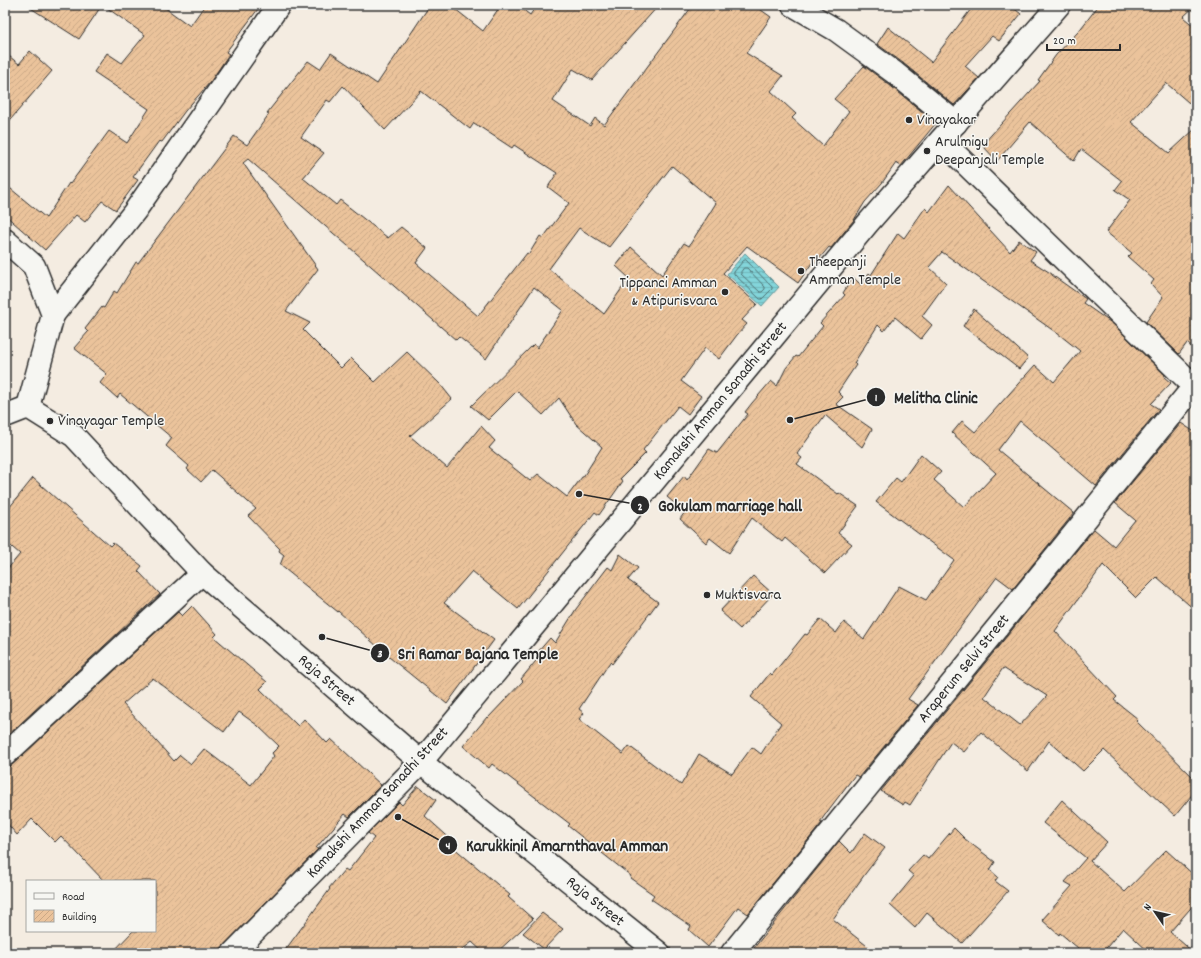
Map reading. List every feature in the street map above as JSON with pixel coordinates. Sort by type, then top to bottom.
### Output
[{"type":"street","points":[[5,416],[28,407],[53,315],[135,211],[279,5]]},
{"type":"street","points":[[793,5],[836,30],[896,73],[956,123]]},
{"type":"street","name":"Kamakshi Amman Sanadhi Street","points":[[233,953],[421,762],[868,223],[1059,5]]},
{"type":"street","points":[[941,140],[1195,385]]},
{"type":"street","points":[[5,240],[34,266],[53,315]]},
{"type":"street","name":"Araperum Selvi Street","points":[[732,953],[1195,385]]},
{"type":"street","name":"Raja Street","points":[[28,407],[74,436],[202,573],[421,762],[659,953]]},
{"type":"street","points":[[5,756],[202,573]]},
{"type":"water","points":[[745,253],[779,287],[762,306],[727,274]]},
{"type":"building","points":[[26,5],[102,5],[79,39]]},
{"type":"building","points":[[103,5],[161,5],[190,26],[205,5],[261,5],[226,52],[229,54],[211,81],[185,111],[162,142],[159,141],[133,177],[138,180],[116,210],[102,201],[85,222],[76,215],[45,250],[5,215],[5,184],[46,218],[69,183],[70,184],[109,131],[127,143],[149,109],[94,72],[107,53],[122,63],[145,35]]},
{"type":"building","points":[[430,5],[450,5],[483,31],[501,5],[517,5],[530,15],[537,5],[659,5],[592,80],[573,69],[553,101],[590,126],[595,118],[604,125],[693,5],[754,5],[771,17],[746,53],[783,76],[771,91],[796,114],[792,118],[823,146],[849,111],[834,99],[864,66],[936,123],[901,166],[896,163],[882,183],[865,202],[854,220],[831,248],[829,247],[814,265],[812,263],[798,283],[747,246],[723,273],[757,304],[742,320],[747,324],[719,359],[705,348],[681,381],[701,396],[688,414],[678,406],[643,450],[646,453],[620,479],[623,481],[599,515],[595,512],[518,609],[472,571],[444,603],[494,640],[447,704],[389,657],[338,611],[280,565],[284,555],[248,516],[256,509],[212,470],[201,482],[187,469],[189,466],[166,446],[172,438],[120,394],[117,398],[100,383],[107,374],[74,348],[88,332],[85,329],[102,307],[104,308],[114,291],[117,293],[136,262],[138,263],[234,136],[247,145],[269,114],[267,113],[308,61],[320,69],[331,53],[377,84]],"holes":[[[343,86],[385,130],[421,91],[470,129],[474,123],[512,148],[514,145],[557,173],[548,187],[569,203],[543,238],[540,236],[529,254],[527,253],[478,316],[416,263],[427,248],[401,227],[388,238],[340,200],[336,205],[303,178],[324,153],[301,137],[327,100],[330,102]],[[248,159],[456,340],[459,337],[486,359],[534,287],[563,310],[537,348],[534,344],[471,406],[488,420],[517,391],[543,415],[559,398],[576,424],[602,447],[583,477],[567,497],[538,474],[530,481],[489,448],[495,441],[481,426],[447,468],[410,436],[452,399],[440,384],[407,352],[375,382],[351,358],[341,368],[303,330],[310,323],[286,311],[318,269],[243,163]],[[672,166],[716,203],[689,246],[684,243],[662,275],[631,247],[616,266],[629,278],[604,314],[549,269],[579,228],[609,247]]]},
{"type":"building","points":[[974,5],[1010,5],[1021,14],[999,41],[992,36],[965,66],[979,78],[954,105],[903,63],[877,44],[888,27],[931,62]]},
{"type":"building","points":[[1099,5],[1196,5],[1183,17],[1196,28],[1196,109],[1166,83],[1131,122],[1169,153],[1196,128],[1196,351],[1187,343],[1179,354],[1146,322],[1163,297],[1151,284],[1154,280],[1128,257],[1132,253],[1106,232],[1130,200],[1115,190],[1122,181],[1081,149],[1074,161],[1030,122],[997,161],[982,145],[1040,81],[1038,80],[1056,55],[1078,32]]},
{"type":"building","points":[[30,51],[52,71],[5,126],[5,53],[19,64]]},
{"type":"building","points":[[949,185],[1010,252],[1019,240],[1036,252],[1030,260],[1086,299],[1083,303],[1113,324],[1165,375],[1164,377],[1171,383],[1151,404],[1159,409],[1096,486],[1020,421],[998,450],[1074,513],[1013,589],[997,577],[908,699],[918,705],[859,777],[855,775],[820,822],[822,823],[748,914],[738,907],[708,947],[689,930],[691,926],[651,899],[654,895],[630,878],[631,876],[568,826],[570,824],[492,764],[489,768],[463,746],[487,717],[488,718],[523,681],[521,679],[540,656],[537,653],[550,638],[555,643],[576,609],[608,567],[612,570],[620,554],[638,568],[628,580],[658,602],[612,664],[610,662],[579,709],[584,713],[579,719],[623,754],[629,746],[681,785],[699,754],[732,774],[752,747],[761,754],[781,723],[751,697],[770,673],[772,675],[805,634],[807,635],[820,619],[836,633],[844,622],[864,639],[899,586],[926,600],[954,560],[876,502],[896,478],[901,482],[921,454],[941,472],[934,480],[964,507],[996,473],[952,433],[962,421],[975,432],[1035,365],[1054,382],[1080,351],[942,252],[929,267],[946,283],[922,316],[932,325],[921,339],[895,317],[884,331],[878,325],[854,363],[856,365],[838,392],[843,397],[836,404],[872,429],[862,447],[825,415],[797,454],[802,458],[797,464],[838,494],[839,493],[858,506],[838,533],[852,544],[825,573],[785,538],[782,542],[752,518],[729,553],[710,538],[706,543],[680,519],[685,512],[667,497],[684,476],[687,480],[709,449],[717,453],[748,414],[745,412],[771,381],[777,386],[786,368],[796,356],[798,357],[823,326],[820,323],[845,295],[843,293],[853,277],[861,285],[869,273],[871,275],[898,233],[904,238],[925,208],[929,212]]},
{"type":"building","points":[[974,309],[1028,358],[1019,369],[963,326]]},
{"type":"building","points":[[1181,423],[1196,433],[1196,611],[1157,577],[1136,598],[1103,565],[1055,631],[1117,697],[1114,700],[1138,719],[1136,721],[1196,780],[1196,790],[1175,816],[1104,750],[1083,771],[1049,741],[1028,771],[981,732],[964,752],[951,742],[910,805],[905,802],[903,805],[881,791],[1094,529],[1114,546],[1135,520],[1115,503]],"holes":[[[1003,668],[1047,696],[1020,725],[984,697]]]},
{"type":"building","points":[[33,478],[110,546],[113,543],[142,566],[138,571],[160,594],[5,738],[5,572],[20,554],[5,541],[5,513]]},
{"type":"building","points":[[753,576],[773,594],[740,629],[720,611]]},
{"type":"building","points":[[192,606],[217,634],[214,637],[267,682],[260,689],[298,726],[304,719],[327,743],[331,739],[381,785],[349,817],[345,814],[316,848],[318,849],[216,953],[112,953],[132,932],[156,932],[156,880],[103,880],[61,836],[55,842],[32,819],[17,835],[5,821],[5,767],[13,764],[178,612],[182,616]],"holes":[[[153,678],[224,732],[239,712],[257,725],[279,746],[272,753],[274,756],[251,785],[204,749],[191,764],[180,755],[174,761],[123,704]]]},
{"type":"building","points":[[418,786],[436,800],[425,816],[456,844],[453,847],[510,895],[508,897],[533,919],[496,953],[484,953],[472,942],[458,953],[283,953],[330,889],[329,888],[345,869],[348,871],[374,838],[368,833],[399,802],[402,805]]},
{"type":"building","points":[[1062,800],[1107,842],[1090,861],[1125,892],[1166,850],[1196,877],[1196,902],[1170,932],[1194,953],[1150,953],[1123,928],[1102,953],[1084,953],[1060,933],[1059,935],[1042,920],[1072,886],[1065,882],[1086,858],[1043,823]]},
{"type":"building","points":[[954,828],[965,839],[995,862],[990,870],[998,877],[995,881],[1008,891],[962,943],[927,913],[915,928],[890,905],[914,876],[908,871],[923,855],[928,859]]},
{"type":"building","points":[[865,833],[885,848],[833,919],[876,953],[750,953],[839,841],[851,853]]},
{"type":"building","points":[[542,913],[563,929],[544,949],[523,933]]},
{"type":"place","name":"Vinayakar","points":[[909,120]]},
{"type":"place","name":"Arulmigu Deepanjali Temple","points":[[927,151]]},
{"type":"place","name":"Theepanji Amman Temple","points":[[801,271]]},
{"type":"place","name":"Tippanci Amman & Atipurisvara","points":[[725,292]]},
{"type":"place","name":"Melitha Clinic","points":[[790,420]]},
{"type":"place","name":"Vinayagar Temple","points":[[50,421]]},
{"type":"place","name":"Gokulam marriage hall","points":[[579,494]]},
{"type":"place","name":"Muktisvara","points":[[707,595]]},
{"type":"place","name":"Sri Ramar Bajana Temple","points":[[322,637]]},
{"type":"place","name":"Karukkinil Amarnthaval Amman","points":[[398,817]]}]
